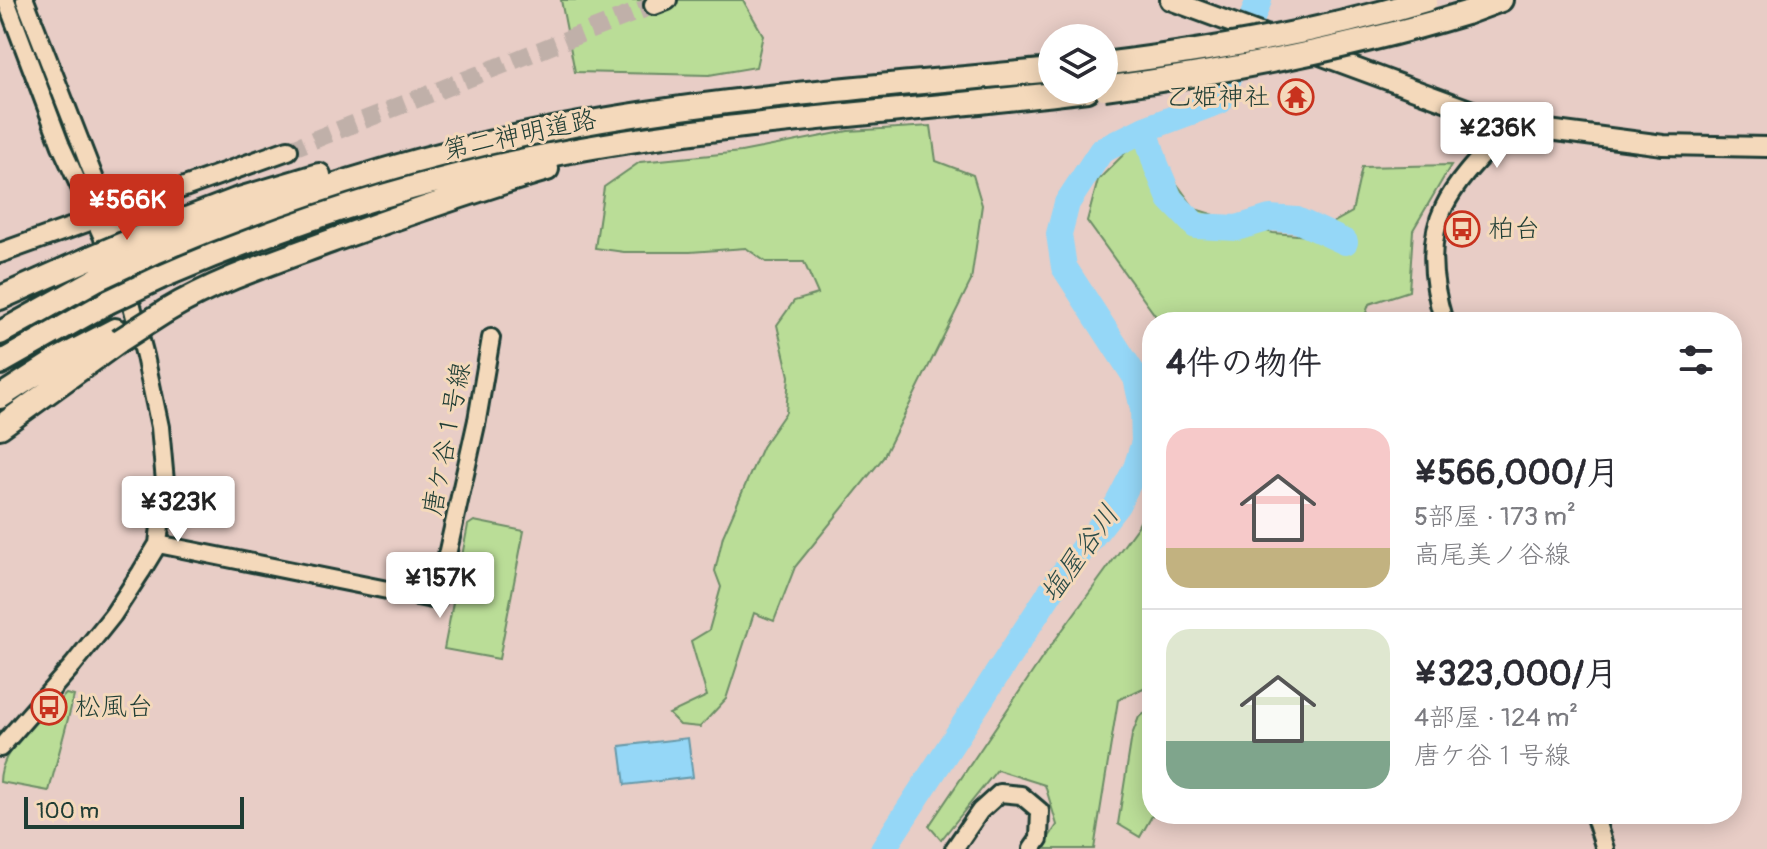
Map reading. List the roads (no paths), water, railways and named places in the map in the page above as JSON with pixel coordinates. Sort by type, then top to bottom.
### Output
[{"type":"highway","points":[[1118,62],[1268,40],[1426,0]]},
{"type":"highway","points":[[1118,86],[1279,61],[1402,33],[1501,0]]},
{"type":"highway","name":"第二神明道路","points":[[0,333],[94,268],[150,244],[370,173],[497,141],[625,116],[860,88],[1038,71]]},
{"type":"highway","name":"第二神明道路","points":[[0,363],[108,302],[161,277],[304,222],[440,180],[566,152],[704,132],[1038,95]]},
{"type":"highway","points":[[0,397],[59,359],[117,336],[165,309],[250,271],[526,175],[606,153],[704,132]]},
{"type":"highway","points":[[0,298],[39,282],[94,268]]},
{"type":"highway","points":[[0,304],[39,282]]},
{"type":"highway","points":[[0,427],[117,336]]},
{"type":"main road","points":[[1170,0],[1510,125],[1663,145],[1767,147]]},
{"type":"main road","points":[[0,253],[288,150]]},
{"type":"street","points":[[6,0],[61,146],[101,216]]},
{"type":"street","points":[[0,748],[113,615],[158,544],[165,482],[160,427],[145,356],[124,282],[25,0]]},
{"type":"street","points":[[1441,312],[1433,270],[1437,232],[1444,207],[1467,174],[1510,125]]},
{"type":"street","name":"唐ケ谷１号線","points":[[158,544],[437,600],[491,338]]},
{"type":"street","points":[[954,849],[980,811],[1000,793],[1021,795],[1040,811],[1039,839],[1032,849]]},
{"type":"street","points":[[1597,824],[1605,849]]},
{"type":"water","points":[[688,738],[693,777],[625,785],[620,746]]},
{"type":"waterway","name":"塩屋谷川","points":[[1142,405],[1136,378],[1064,267],[1059,234],[1067,203],[1101,151],[1145,129],[1220,101],[1259,0]]},
{"type":"waterway","points":[[1145,129],[1170,199],[1196,226],[1237,228],[1270,218],[1297,220],[1345,242]]},
{"type":"waterway","name":"塩屋谷川","points":[[883,849],[1059,579],[1117,505],[1136,468],[1142,448]]},
{"type":"tunnel","points":[[288,150],[654,5]]},
{"type":"place","name":"乙姫神社","points":[[1296,97]]},
{"type":"place","name":"柏台","points":[[1462,229]]},
{"type":"place","name":"松風台","points":[[49,707]]}]
